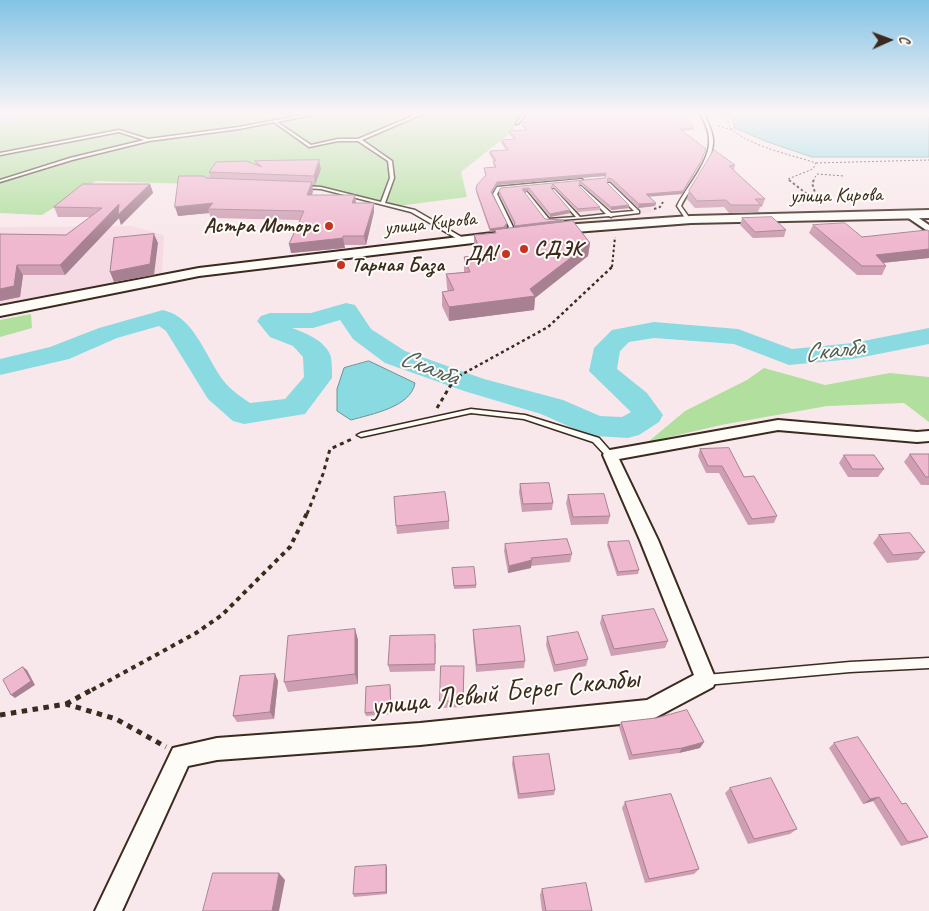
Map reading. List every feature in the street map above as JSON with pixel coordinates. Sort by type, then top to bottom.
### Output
[{"type":"street","name":"улица Кирова","points":[[0,311],[199,272],[504,236],[613,220],[929,214]]},
{"type":"street","points":[[910,215],[929,229]]},
{"type":"street","points":[[706,680],[649,540],[610,454],[778,425],[916,437],[929,436]]},
{"type":"street","name":"улица Левый Берег Скалбы","points":[[181,756],[217,749],[420,734],[649,710],[706,680]]},
{"type":"street","points":[[108,911],[181,756]]},
{"type":"lane","points":[[0,181],[85,156]]},
{"type":"lane","points":[[382,156],[390,161],[392,178],[383,203]]},
{"type":"lane","points":[[689,220],[679,206],[708,156]]},
{"type":"lane","points":[[504,236],[511,226],[495,194],[498,188],[584,180]]},
{"type":"lane","points":[[526,194],[548,220],[579,218],[613,220],[638,212],[609,184]]},
{"type":"lane","points":[[296,187],[321,188],[413,211],[463,240]]},
{"type":"lane","points":[[581,187],[613,220]]},
{"type":"lane","points":[[554,190],[579,218]]},
{"type":"lane","points":[[361,435],[471,410],[525,417],[596,440],[610,454]]},
{"type":"lane","points":[[706,680],[850,667],[929,663]]},
{"type":"path","points":[[795,156],[816,163],[849,160],[929,160]]},
{"type":"path","points":[[816,163],[814,169],[788,179],[835,216]]},
{"type":"path","points":[[819,203],[812,183],[818,174],[844,176]]},
{"type":"path","points":[[431,418],[452,383],[461,374],[548,326],[613,266],[613,220]]},
{"type":"path","points":[[0,715],[66,704],[175,646],[222,615],[290,547],[311,506],[330,450],[361,435]]},
{"type":"path","points":[[66,704],[116,719],[181,756]]},
{"type":"shaded area","points":[[620,179],[655,212],[534,226],[507,189]]},
{"type":"shaded area","points":[[131,226],[164,235],[162,277],[0,309],[0,227]]},
{"type":"green space","points":[[0,156],[482,156],[461,172],[467,197],[398,206],[321,188],[96,181],[42,215],[0,213]]},
{"type":"green space","points":[[31,314],[32,328],[0,337],[0,320]]},
{"type":"green space","points":[[764,368],[825,385],[890,373],[929,377],[929,422],[904,403],[827,406],[721,425],[648,442],[685,411],[747,380]]},
{"type":"water","points":[[808,156],[929,156],[929,157]]},
{"type":"water","points":[[369,361],[415,383],[412,391],[399,404],[351,420],[337,411],[337,389],[344,368]]},
{"type":"building","points":[[493,156],[703,156],[683,191],[646,194],[656,203],[639,204],[612,179],[608,178],[607,183],[629,205],[611,207],[580,181],[579,186],[600,207],[578,209],[553,184],[551,188],[570,210],[550,214],[529,188],[522,189],[545,219],[564,220],[514,226],[515,223],[499,191],[501,188],[605,178],[606,173],[497,182],[491,192],[507,223],[504,227],[490,229],[476,189],[477,185],[486,175],[484,168],[496,167],[493,161],[496,161]]},
{"type":"building","points":[[711,156],[722,156],[735,165],[729,166],[765,199],[755,199],[761,205],[731,205],[726,200],[697,201],[689,191]]},
{"type":"building","points":[[319,160],[314,176],[209,172],[216,162],[246,161],[262,167],[255,161]]},
{"type":"building","points":[[179,176],[312,182],[307,195],[355,195],[352,203],[374,203],[364,236],[343,236],[343,238],[289,244],[304,211],[208,209],[213,203],[175,207]]},
{"type":"building","points":[[83,184],[150,184],[118,215],[119,204],[60,265],[17,265],[14,286],[0,289],[0,234],[66,235],[102,208],[54,207]]},
{"type":"building","points":[[772,217],[786,230],[755,232],[742,218]]},
{"type":"building","points":[[573,221],[590,243],[530,289],[535,296],[449,307],[442,292],[454,290],[446,274],[470,272],[464,257],[482,255],[474,235],[496,233],[495,230]]},
{"type":"building","points":[[845,223],[862,237],[927,230],[929,231],[929,249],[876,255],[886,266],[862,266],[813,225]]},
{"type":"building","points":[[154,234],[150,264],[110,272],[114,238]]},
{"type":"building","points":[[729,448],[744,477],[754,476],[777,516],[752,519],[722,466],[708,466],[700,449]]},
{"type":"building","points":[[910,454],[929,454],[929,477],[926,477]]},
{"type":"building","points":[[844,455],[874,455],[884,469],[853,469]]},
{"type":"building","points":[[549,483],[553,503],[523,504],[520,484]]},
{"type":"building","points":[[445,492],[449,521],[396,526],[394,497]]},
{"type":"building","points":[[604,494],[610,516],[573,517],[568,495]]},
{"type":"building","points":[[910,533],[925,552],[893,555],[879,535]]},
{"type":"building","points":[[567,539],[572,554],[531,558],[532,560],[509,566],[505,544]]},
{"type":"building","points":[[629,541],[639,570],[618,572],[608,542]]},
{"type":"building","points":[[474,567],[476,585],[454,586],[452,568]]},
{"type":"building","points":[[654,609],[668,641],[614,649],[602,616]]},
{"type":"building","points":[[520,626],[525,661],[477,665],[473,630]]},
{"type":"building","points":[[355,629],[355,674],[284,682],[288,636]]},
{"type":"building","points":[[578,632],[588,659],[555,665],[547,637]]},
{"type":"building","points":[[435,635],[435,664],[388,665],[390,636]]},
{"type":"building","points":[[441,666],[464,666],[463,701],[440,701]]},
{"type":"building","points":[[23,667],[31,681],[11,695],[3,680]]},
{"type":"building","points":[[275,674],[270,712],[233,716],[240,676]]},
{"type":"building","points":[[390,685],[391,710],[365,713],[366,687]]},
{"type":"building","points":[[687,710],[704,742],[682,748],[632,755],[621,722],[656,718]]},
{"type":"building","points":[[858,737],[902,804],[906,803],[928,837],[908,842],[879,797],[870,799],[834,743]]},
{"type":"building","points":[[549,754],[555,790],[519,794],[513,757]]},
{"type":"building","points":[[771,778],[797,829],[754,839],[730,788]]},
{"type":"building","points":[[671,794],[699,869],[649,879],[625,802]]},
{"type":"building","points":[[386,865],[386,892],[353,894],[355,867]]},
{"type":"building","points":[[213,873],[279,873],[272,911],[203,911]]},
{"type":"building","points":[[586,883],[592,911],[546,911],[542,889]]},
{"type":"waterway","name":"Скалба","points":[[0,367],[59,353],[108,333],[163,317],[176,326],[218,393],[244,414],[294,407],[318,378],[317,356],[302,340],[279,332],[270,321],[313,320],[346,310],[362,334],[395,357],[474,385],[552,407],[595,426],[628,428],[648,415],[637,400],[603,371],[607,348],[621,336],[654,330],[738,337],[789,357],[853,351],[929,336]]},
{"type":"place","name":"Астра Моторс","points":[[329,226]]},
{"type":"place","name":"СДЭК","points":[[524,249]]},
{"type":"place","name":"ДА!","points":[[506,254]]},
{"type":"place","name":"Тарная База","points":[[341,265]]}]
